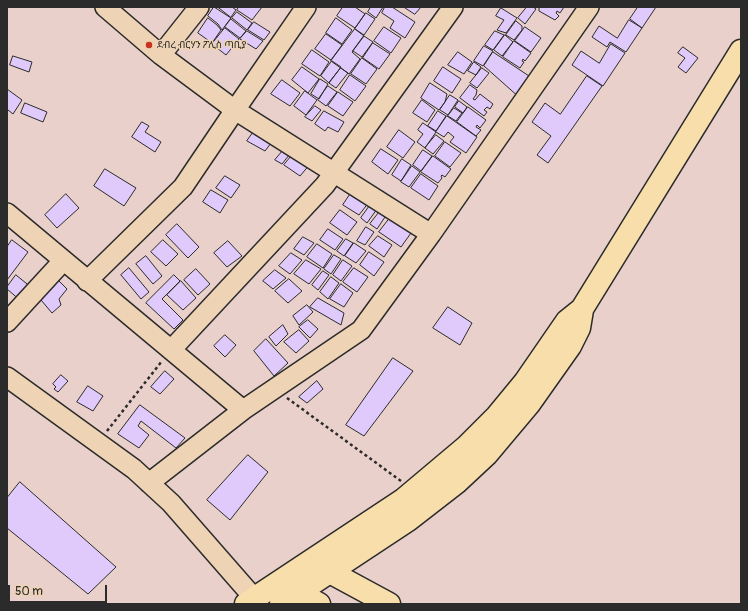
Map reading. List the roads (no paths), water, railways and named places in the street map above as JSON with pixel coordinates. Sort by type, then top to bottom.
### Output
[{"type":"main road","points":[[250,601],[403,500],[466,447],[497,416],[525,382],[567,321],[582,309],[741,51]]},
{"type":"main road","points":[[290,598],[408,520],[457,482],[487,454],[529,404],[570,346],[579,328],[582,309]]},
{"type":"main road","points":[[310,561],[389,604]]},
{"type":"main road","points":[[279,582],[290,598],[319,604]]},
{"type":"street","points":[[105,7],[161,55],[234,110],[431,234]]},
{"type":"street","points":[[161,55],[199,7]]},
{"type":"street","points":[[171,350],[325,185],[453,7]]},
{"type":"street","points":[[87,281],[183,187],[303,8]]},
{"type":"street","points":[[149,483],[243,410],[361,330],[431,234],[586,8]]},
{"type":"street","points":[[7,214],[243,410]]},
{"type":"street","points":[[7,322],[63,261]]},
{"type":"street","points":[[7,377],[134,470],[171,503],[250,601]]},
{"type":"place","name":"ደብረ ብርሃን ፖሊስ ጣቢያ","points":[[149,45]]}]
